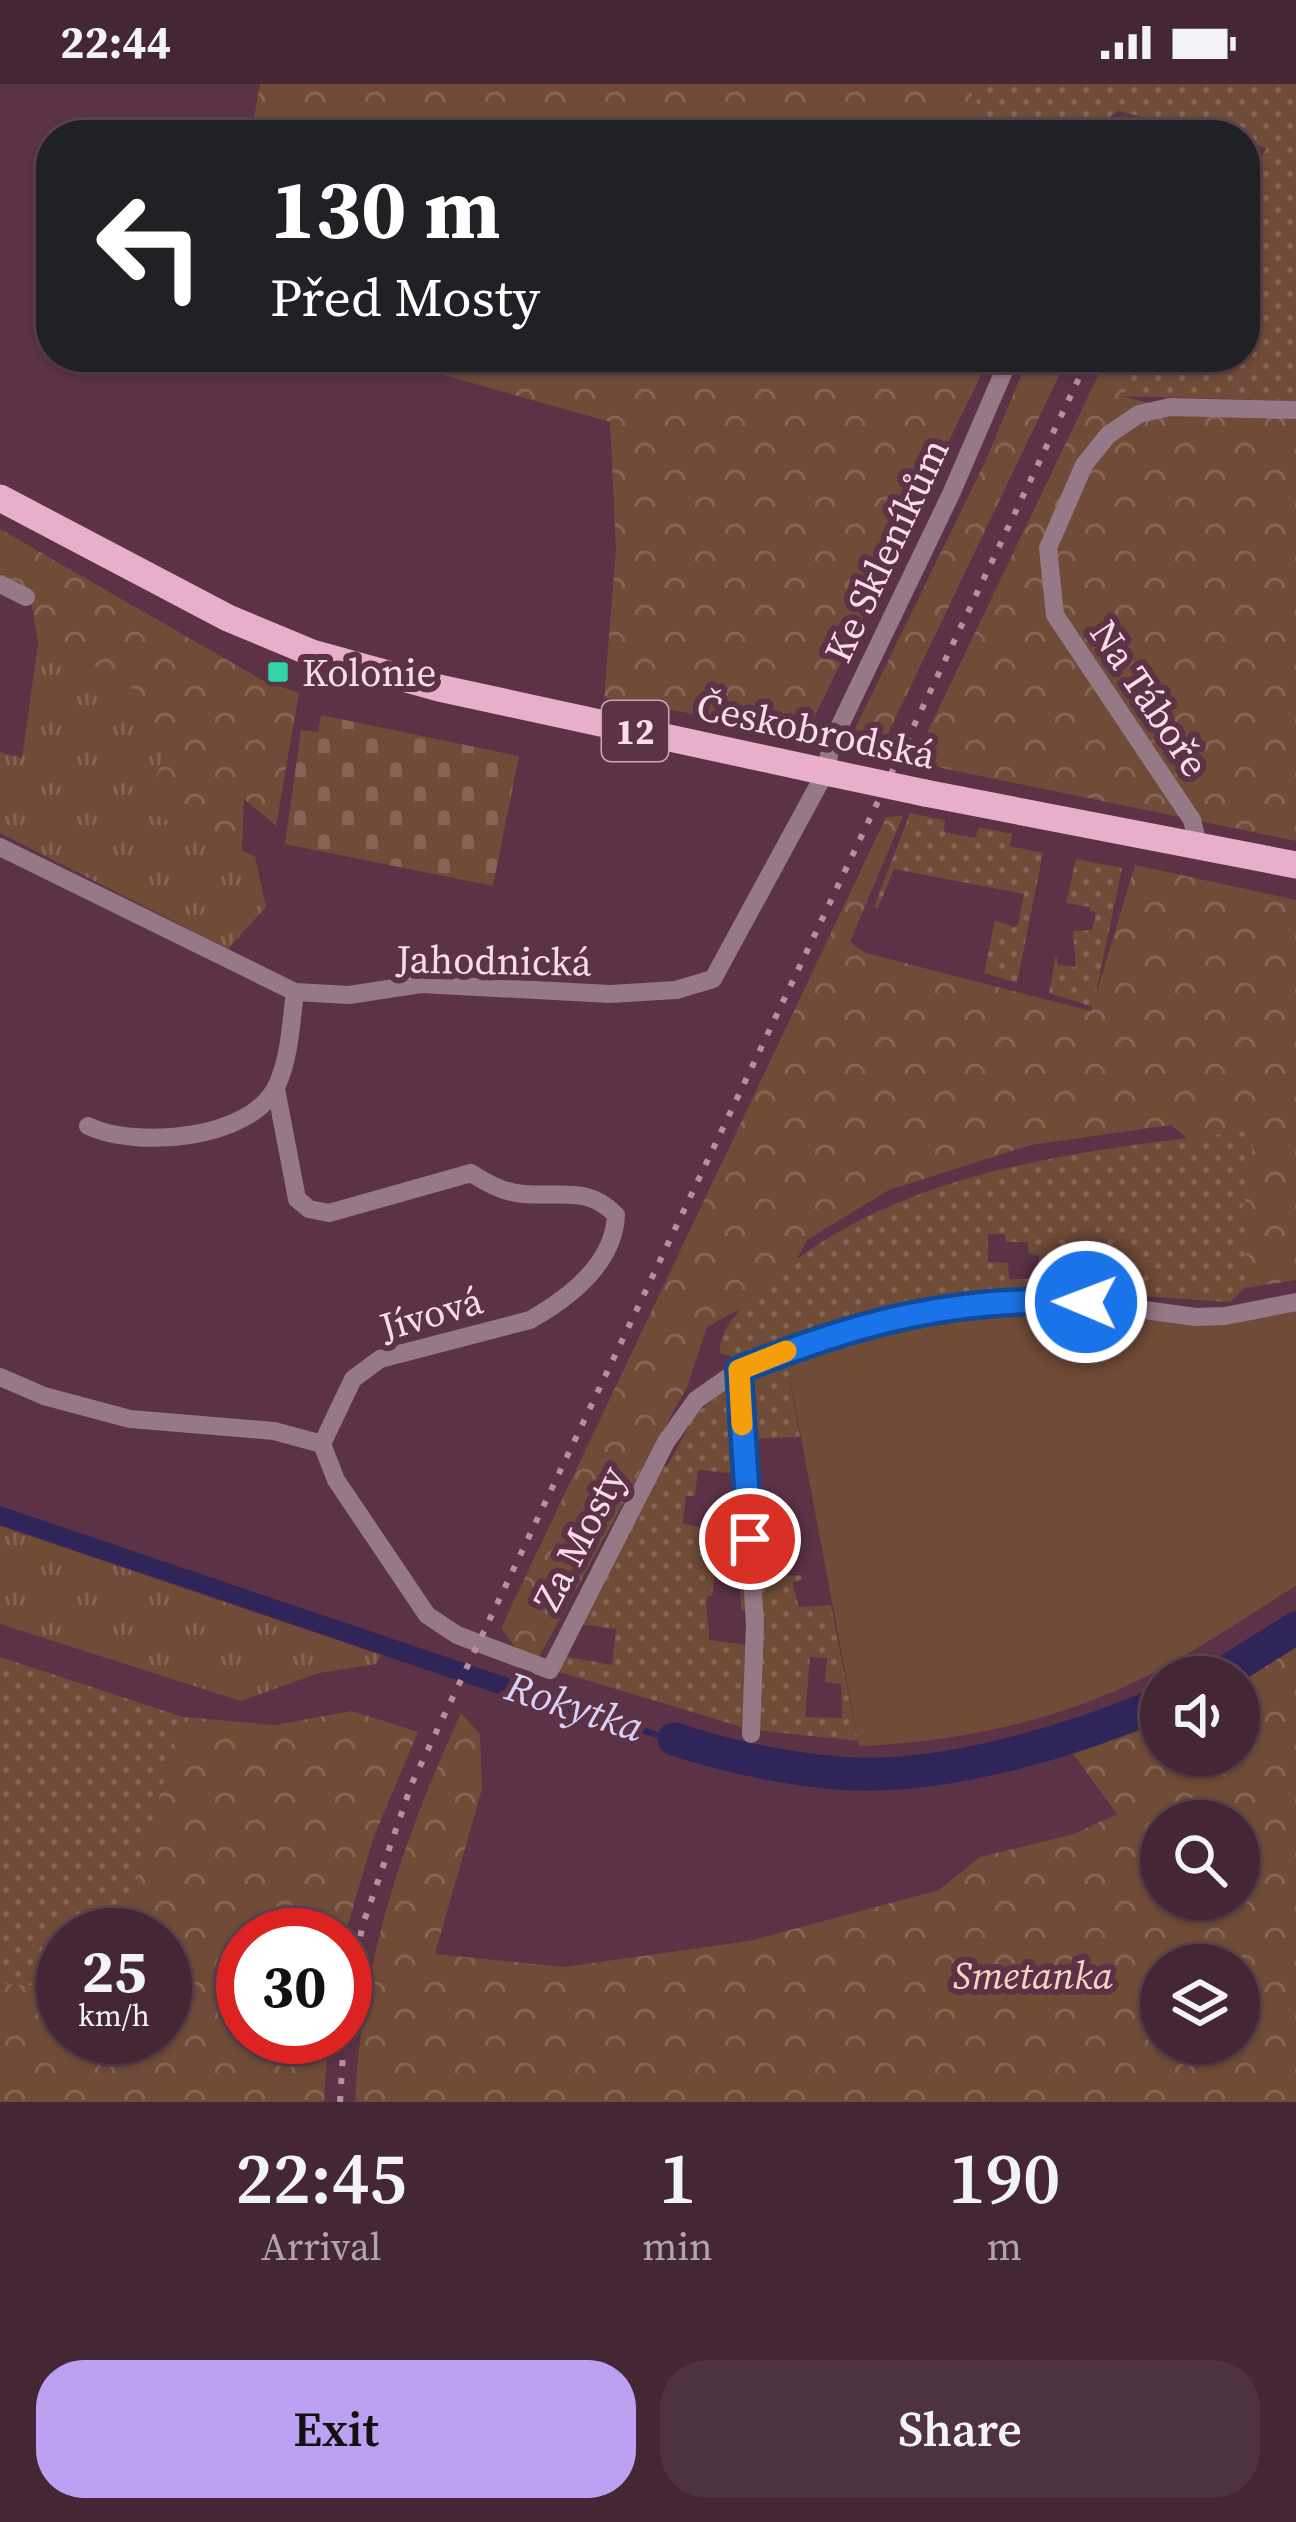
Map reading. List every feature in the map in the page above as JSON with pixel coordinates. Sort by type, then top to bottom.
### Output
[{"type":"main road","name":"Českobrodská","points":[[0,498],[228,618],[312,653],[439,688],[828,773],[1296,865]]},
{"type":"street","name":"Ke Skleníkům","points":[[828,773],[832,742],[951,494],[1004,372]]},
{"type":"street","name":"Na Táboře","points":[[1199,848],[1192,820],[1054,615],[1048,548],[1084,465],[1108,435],[1138,414],[1170,407],[1296,410]]},
{"type":"street","points":[[0,584],[26,597]]},
{"type":"street","name":"Jahodnická","points":[[0,847],[295,992],[350,995],[422,984],[610,994],[676,990],[713,979],[828,773]]},
{"type":"street","points":[[88,1126],[102,1132],[167,1137],[231,1125],[252,1112],[276,1089],[287,1053],[295,992]]},
{"type":"street","name":"Jívová","points":[[276,1089],[297,1199],[309,1209],[329,1213],[471,1173],[492,1186],[522,1194],[582,1193],[616,1215],[605,1256],[574,1290],[530,1320],[380,1359],[353,1379],[322,1444]]},
{"type":"street","name":"Za Mosty","points":[[322,1444],[336,1480],[427,1615],[457,1635],[550,1670],[665,1442],[695,1400],[739,1370],[864,1324],[989,1302],[1086,1302],[1196,1317],[1296,1302]]},
{"type":"street","points":[[739,1370],[755,1624],[751,1734]]},
{"type":"street","points":[[0,1377],[44,1396],[130,1419],[274,1431],[322,1444]]},
{"type":"green space","points":[[260,84],[966,84],[987,120],[254,120]]},
{"type":"green space","points":[[966,84],[1296,84],[1296,401],[1121,396],[1133,372],[1260,372],[1260,158],[1267,148],[1260,146],[1260,120],[1154,120],[1118,111],[1105,120],[987,120]]},
{"type":"green space","points":[[433,372],[983,372],[806,734],[604,698],[616,549],[610,422]]},
{"type":"green space","points":[[1023,372],[1061,372],[884,742],[850,739],[985,462]]},
{"type":"green space","points":[[1100,372],[1133,372],[1122,396],[1149,403],[1296,408],[1296,841],[913,762]]},
{"type":"green space","points":[[0,529],[262,680],[299,693],[276,826],[244,799],[242,851],[144,810],[167,746],[126,679],[38,643],[29,589],[0,574]]},
{"type":"green space","points":[[38,643],[126,679],[167,746],[145,810],[255,856],[266,907],[228,949],[0,833],[0,752],[22,758]]},
{"type":"green space","points":[[321,715],[519,756],[493,886],[285,844],[301,730],[318,732]]},
{"type":"green space","points":[[910,813],[945,820],[944,832],[975,838],[979,827],[1012,834],[1010,846],[1043,853],[1017,983],[984,973],[995,920],[1018,925],[1024,894],[894,869],[878,908],[874,907]]},
{"type":"green space","points":[[903,816],[850,942],[866,953],[1091,1011],[1135,865],[1296,900],[1296,1280],[1184,1298],[1189,1140],[1171,1125],[1031,1145],[889,1190],[807,1240],[788,1276],[707,1327],[687,1387],[532,1670],[501,1628],[886,817]]},
{"type":"green space","points":[[1076,859],[1122,868],[1093,1007],[1049,993],[1056,954],[1058,965],[1076,967],[1073,931],[1092,930],[1096,913],[1090,907],[1066,903]]},
{"type":"green space","points":[[1245,1131],[1253,1141],[1242,1210],[1247,1222],[1245,1288],[1230,1302],[1045,1292],[951,1296],[856,1315],[736,1358],[720,1353],[727,1328],[757,1293],[808,1251],[864,1218],[986,1173],[1116,1148]],"holes":[[[988,1234],[1005,1234],[1006,1242],[1028,1242],[1029,1254],[1039,1255],[1038,1279],[1009,1279],[1008,1263],[988,1262]]]},
{"type":"green space","points":[[1010,1305],[1132,1314],[1296,1306],[1296,1586],[1182,1656],[1140,1656],[1140,1678],[1083,1704],[973,1734],[859,1746],[787,1363],[882,1327]]},
{"type":"green space","points":[[787,1363],[800,1437],[748,1439],[746,1378]]},
{"type":"green space","points":[[735,1383],[741,1474],[698,1470],[695,1496],[686,1496],[683,1523],[721,1533],[724,1500],[743,1503],[750,1611],[741,1610],[740,1575],[715,1573],[706,1607],[709,1640],[748,1645],[742,1727],[556,1671],[564,1656],[612,1665],[616,1629],[580,1624],[660,1466],[667,1466],[696,1413]]},
{"type":"green space","points":[[0,1526],[381,1655],[376,1664],[319,1673],[241,1701],[0,1624]]},
{"type":"green space","points":[[801,1575],[802,1579],[792,1583],[799,1607],[831,1605],[858,1741],[756,1730],[757,1578]],"holes":[[[810,1657],[827,1658],[825,1682],[841,1684],[842,1718],[805,1717]]]},
{"type":"green space","name":"Smetanka","points":[[1296,1639],[1296,2102],[355,2102],[358,2064],[372,2064],[372,1971],[388,1902],[461,1713],[480,1734],[482,1789],[435,1954],[564,1967],[749,1941],[939,1890],[980,1857],[1074,1834],[1117,1814],[1068,1747],[1140,1719],[1140,1776],[1260,1776],[1260,1661]]},
{"type":"green space","points":[[0,1657],[183,1717],[138,1867],[134,1908],[36,1908],[36,1985],[0,1984]]},
{"type":"green space","points":[[352,1711],[418,1732],[373,1839],[353,1908],[216,1908],[216,2064],[326,2064],[324,2102],[0,2102],[0,1984],[36,1985],[36,2064],[192,2064],[192,1908],[134,1908],[138,1867],[183,1717],[275,1725]]},
{"type":"water","points":[[0,1506],[715,1753],[522,1702],[0,1525]]},
{"type":"waterway","name":"Rokytka","points":[[1251,1656],[1296,1628]]},
{"type":"waterway","name":"Rokytka","points":[[674,1739],[817,1771],[876,1774],[1002,1756],[1140,1711]]},
{"type":"railway","points":[[369,1908],[412,1783],[1082,372]]},
{"type":"railway","points":[[340,2102],[342,2064]]},
{"type":"slow traffic","points":[[742,1425],[739,1370],[786,1351]]},
{"type":"place","name":"Kolonie","points":[[278,672]]},
{"type":"route","points":[[750,1539],[739,1370],[828,1334],[908,1314],[989,1302],[1086,1302]]}]
